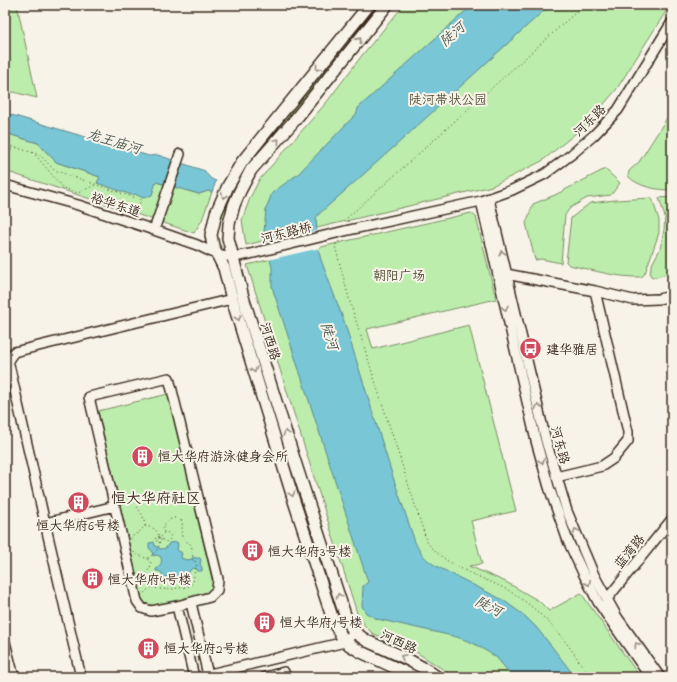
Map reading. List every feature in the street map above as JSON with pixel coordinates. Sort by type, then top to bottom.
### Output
[{"type":"main road","name":"河西路","points":[[369,5],[242,162],[228,186],[216,213],[211,235],[216,254],[224,268],[232,299],[292,493],[334,623],[345,642],[361,652],[414,677]]},
{"type":"main road","name":"河西路","points":[[387,5],[294,121],[251,170],[234,205],[229,224],[228,238],[243,297],[346,618],[354,632],[366,641],[403,657],[437,677]]},
{"type":"street","name":"河东路","points":[[329,235],[485,200],[512,190],[545,174],[594,135],[618,110],[672,22]]},
{"type":"street","points":[[154,230],[180,154]]},
{"type":"street","name":"裕华东道","points":[[5,185],[78,205],[197,245],[216,254],[233,257]]},
{"type":"street","name":"河东路","points":[[485,200],[506,274],[546,441],[567,511],[594,575],[617,617],[660,677]]},
{"type":"street","name":"河东路","points":[[485,200],[536,441],[549,487],[568,541],[598,602],[610,622],[650,677]]},
{"type":"street","name":"河东路桥","points":[[233,257],[329,235]]},
{"type":"street","points":[[506,274],[633,300],[658,299],[672,296]]},
{"type":"street","points":[[556,477],[602,466],[614,458],[628,441],[628,432],[595,292]]},
{"type":"street","points":[[81,677],[7,366],[8,360],[14,352],[232,299]]},
{"type":"street","points":[[169,378],[218,579],[217,590],[210,597],[191,603],[151,611],[142,608],[137,601],[89,397],[169,378]]},
{"type":"street","points":[[45,523],[115,506]]},
{"type":"street","name":"蓝湾路","points":[[607,599],[672,519]]},
{"type":"street","points":[[191,603],[200,676]]},
{"type":"street","points":[[177,606],[200,676]]},
{"type":"street","points":[[200,676],[345,642],[354,632]]},
{"type":"street","points":[[5,642],[14,677]]},
{"type":"street","points":[[266,677],[284,672],[286,677]]},
{"type":"path","points":[[349,230],[347,218],[584,5]]},
{"type":"path","points":[[5,144],[40,154],[54,170],[141,200],[134,217]]},
{"type":"path","points":[[32,152],[64,188],[78,192],[95,184]]},
{"type":"path","points":[[340,241],[336,246],[350,302],[427,542],[439,556],[464,570],[507,589],[533,608],[563,638],[574,652],[589,677]]},
{"type":"path","points":[[140,504],[137,507],[144,516],[145,526]]},
{"type":"path","points":[[133,550],[135,554],[147,559],[150,562],[151,565],[146,576],[151,586],[157,589],[172,589],[190,586],[194,582],[194,570],[197,567],[192,556],[192,546],[182,538],[182,520],[178,517],[170,519],[163,527],[164,533]]},
{"type":"path","points":[[131,542],[131,537],[145,526]]},
{"type":"path","points":[[145,526],[153,527],[156,530],[159,545],[153,555],[147,559]]},
{"type":"path","points":[[164,533],[170,535],[170,539],[166,542],[162,540],[155,540],[156,537],[161,536],[164,533]]},
{"type":"path","points":[[161,536],[162,540]]},
{"type":"path","points":[[142,594],[151,586]]},
{"type":"green space","points":[[5,5],[17,5],[37,98],[5,90]]},
{"type":"green space","points":[[376,5],[381,5],[250,165],[234,192],[224,216],[222,217],[226,199],[247,162]]},
{"type":"green space","name":"陡河带状公园","points":[[404,5],[670,5],[616,90],[587,124],[542,161],[492,186],[246,245],[242,220],[250,198],[259,180],[326,103],[363,54]]},
{"type":"green space","points":[[672,110],[672,190],[654,188],[637,183],[628,176],[629,171],[639,162]]},
{"type":"green space","points":[[5,133],[38,143],[56,162],[100,177],[97,183],[156,182],[199,194],[208,191],[212,192],[202,220],[194,233],[5,171],[12,147],[5,145]]},
{"type":"green space","points":[[605,169],[620,183],[611,195],[587,198],[570,208],[565,215],[561,263],[541,259],[535,260],[526,223],[533,204],[555,195]]},
{"type":"green space","points":[[672,197],[672,272],[657,277],[652,277],[650,275],[651,266],[660,249],[664,230],[665,217],[659,198]]},
{"type":"green space","points":[[652,198],[659,220],[659,233],[645,273],[642,277],[605,273],[569,265],[566,262],[571,218],[590,203]]},
{"type":"green space","name":"朝阳广场","points":[[471,213],[476,217],[496,299],[367,329],[373,349],[469,325],[516,511],[471,521],[482,564],[469,566],[506,582],[539,601],[549,611],[581,593],[640,677],[454,677],[416,652],[372,633],[365,626],[357,613],[247,265]]},
{"type":"green space","points":[[168,394],[214,587],[208,594],[150,608],[143,604],[98,411]]},
{"type":"water","name":"陡河","points":[[472,5],[550,5],[319,214],[316,218],[318,248],[321,260],[344,321],[393,477],[419,550],[423,556],[436,566],[503,600],[525,616],[536,627],[575,677],[513,677],[496,657],[473,643],[457,637],[377,619],[366,613],[362,606],[363,586],[368,582],[272,287],[272,268],[264,233],[266,209],[272,193],[298,174],[357,113],[358,108]]},
{"type":"water","points":[[5,113],[149,156],[158,155],[205,171],[209,177],[216,181],[212,192],[208,191],[199,194],[156,182],[152,195],[143,198],[135,194],[132,195],[97,183],[100,177],[56,162],[38,143],[5,133]]},
{"type":"water","points":[[154,542],[155,546],[161,549],[166,548],[169,543],[177,542],[177,550],[182,553],[181,558],[187,560],[192,559],[193,557],[200,558],[202,571],[197,571],[197,569],[194,568],[191,569],[187,581],[181,579],[175,581],[175,578],[170,576],[165,577],[165,580],[163,581],[162,573],[156,571],[161,564],[161,557],[157,555],[153,556],[152,551],[149,548],[149,543]]},
{"type":"pier","points":[[319,230],[320,248],[268,260],[264,243]]},
{"type":"place","name":"建华雅居","points":[[530,349]]},
{"type":"place","name":"恒大华府游泳健身会所","points":[[143,456]]},
{"type":"place","name":"恒大华府6号楼","points":[[78,503]]},
{"type":"place","name":"恒大华府3号楼","points":[[253,551]]},
{"type":"place","name":"恒大华府4号楼","points":[[92,579]]},
{"type":"place","name":"恒大华府1号楼","points":[[265,622]]},
{"type":"place","name":"恒大华府2号楼","points":[[149,648]]},
{"type":"district","name":"恒大华府社区","points":[[156,498]]},
{"type":"water label","name":"龙王庙河","points":[[114,141]]}]
